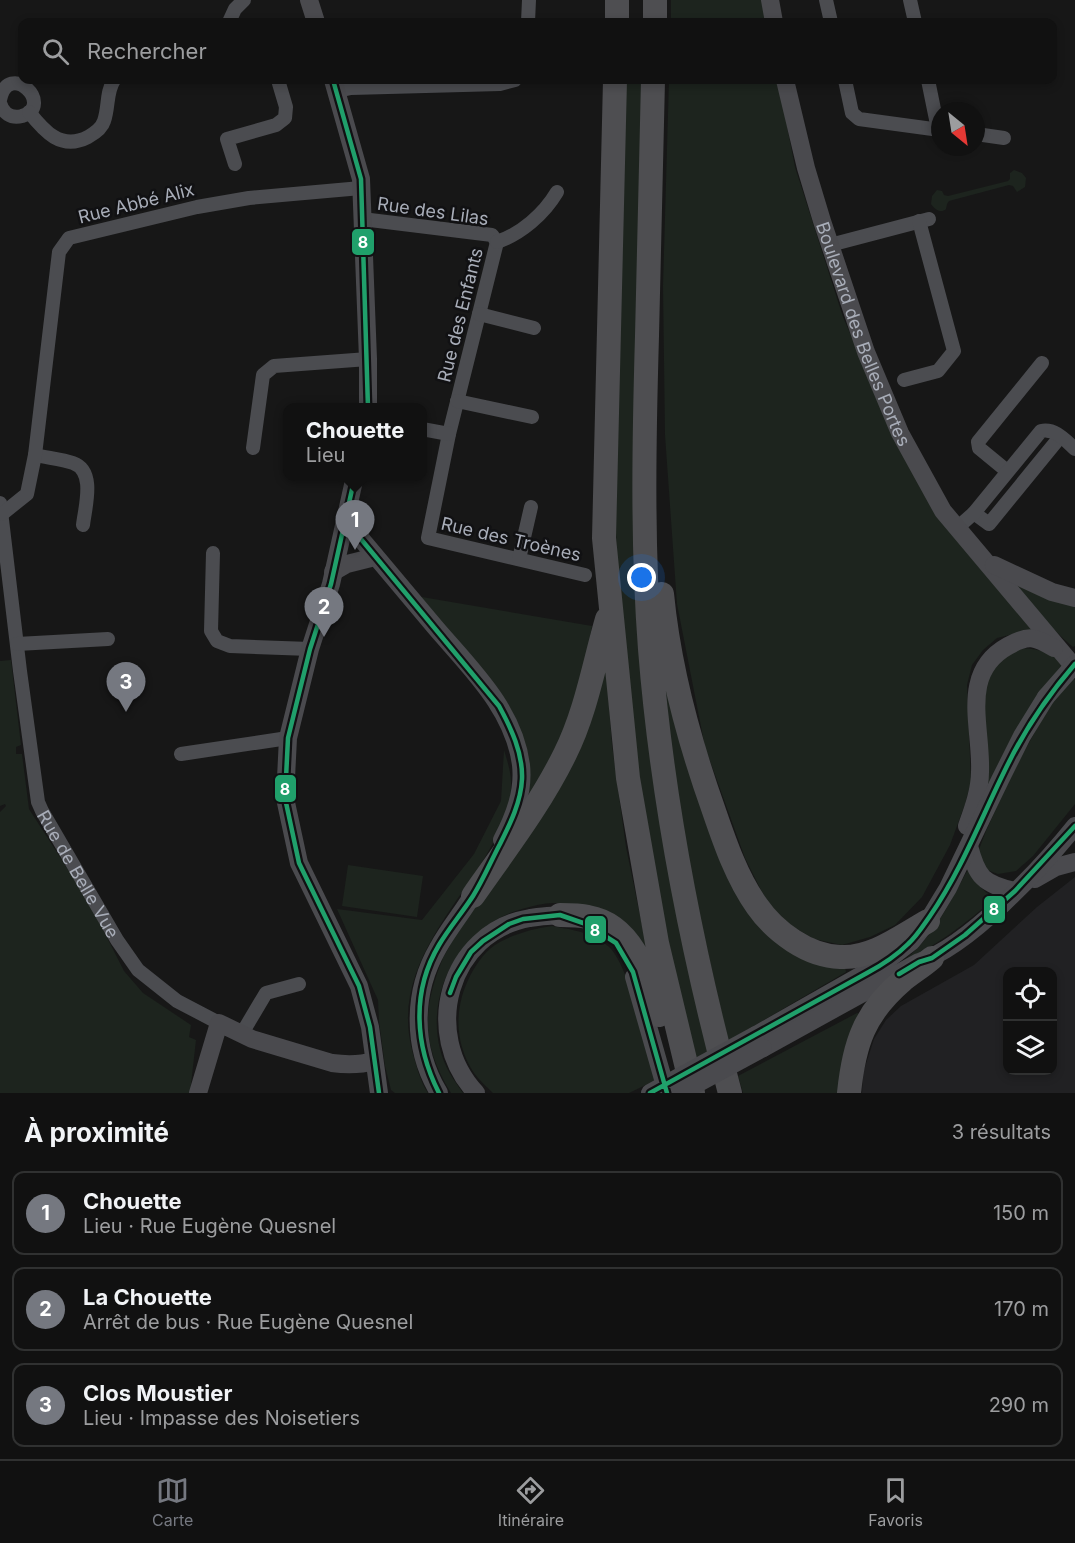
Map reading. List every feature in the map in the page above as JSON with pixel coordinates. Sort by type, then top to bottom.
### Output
[{"type":"highway","points":[[617,0],[617,18]]},
{"type":"highway","points":[[655,0],[655,18]]},
{"type":"highway","points":[[615,84],[604,538],[609,608],[628,778],[640,853],[657,943],[692,1093]]},
{"type":"highway","points":[[653,84],[643,459],[650,649],[667,798],[691,934],[707,1007],[730,1093]]},
{"type":"highway","points":[[644,500],[655,520],[668,645],[695,754],[723,838],[742,881],[756,905],[768,920],[790,938],[815,952],[833,957],[867,953],[891,943],[927,921]]},
{"type":"highway","points":[[473,896],[544,792],[565,754],[586,700],[609,608]]},
{"type":"highway","points":[[560,915],[590,917],[610,926],[626,938],[650,986],[672,1055],[692,1093]]},
{"type":"highway","points":[[849,1093],[855,1049],[866,1023],[902,981],[932,957]]},
{"type":"street","points":[[231,18],[235,9],[244,0]]},
{"type":"street","points":[[309,0],[315,18]]},
{"type":"street","points":[[528,18],[529,0]]},
{"type":"street","points":[[770,0],[773,18]]},
{"type":"street","points":[[826,0],[830,18]]},
{"type":"street","points":[[910,0],[914,18]]},
{"type":"street","points":[[29,112],[44,130],[59,140],[70,142],[85,139],[96,132],[104,122],[111,84]]},
{"type":"street","points":[[235,164],[227,140],[276,125],[285,118],[286,107],[279,84]]},
{"type":"street","points":[[368,403],[361,184],[335,85],[351,88],[500,84]]},
{"type":"street","name":"Boulevard des Belles Portes","points":[[786,84],[806,168],[830,245],[866,352],[891,414],[935,499],[1070,661]]},
{"type":"street","points":[[846,84],[852,113],[859,119],[931,129]]},
{"type":"street","points":[[929,84],[933,102]]},
{"type":"street","points":[[11,85],[27,87],[33,96],[32,107],[29,112],[14,117],[4,112],[1,96],[11,85]]},
{"type":"street","points":[[985,135],[1004,138]]},
{"type":"street","name":"Rue Abbé Alix","points":[[1,508],[27,494],[36,455],[59,252],[69,238],[207,205],[361,184]]},
{"type":"street","points":[[497,242],[514,236],[550,203],[557,192]]},
{"type":"street","name":"Rue des Lilas","points":[[362,219],[492,235],[497,242]]},
{"type":"street","points":[[830,245],[924,220],[954,351],[938,371],[904,380]]},
{"type":"street","name":"Rue des Enfants","points":[[428,538],[449,434],[497,242]]},
{"type":"street","points":[[479,314],[534,328]]},
{"type":"street","points":[[253,448],[263,375],[268,370],[274,366],[368,359]]},
{"type":"street","points":[[1007,471],[979,448],[978,442],[1042,363]]},
{"type":"street","points":[[457,400],[532,417]]},
{"type":"street","points":[[427,430],[449,434]]},
{"type":"street","points":[[957,528],[974,513],[1041,431],[1048,430],[1075,449]]},
{"type":"street","points":[[974,513],[989,524],[1060,437]]},
{"type":"street","points":[[36,455],[75,463],[81,468],[87,481],[83,525]]},
{"type":"street","points":[[354,481],[333,572],[310,649],[288,738],[285,798],[299,863],[359,986],[370,1027],[379,1093]]},
{"type":"street","points":[[519,559],[531,507]]},
{"type":"street","name":"Rue de Belle Vue","points":[[1,508],[38,802],[46,820],[117,940],[138,970],[177,1001],[242,1035],[290,1052],[332,1063],[346,1065],[374,1061]]},
{"type":"street","points":[[346,521],[489,692],[507,720],[518,751],[522,781],[516,810],[473,896],[430,962],[420,999],[419,1030],[423,1058],[439,1093]]},
{"type":"street","name":"Rue des Troènes","points":[[428,538],[585,575]]},
{"type":"street","points":[[213,553],[211,630],[217,641],[230,646],[310,649]]},
{"type":"street","points":[[333,572],[347,564],[375,557]]},
{"type":"street","name":"Boulevard des Belles Portes","points":[[990,565],[996,565],[1052,592],[1075,598]]},
{"type":"street","points":[[680,1093],[896,955],[912,941],[927,921],[960,865],[1022,736],[1070,661],[1037,638],[1027,637],[999,652],[982,671],[976,694],[980,775],[971,816],[962,840],[960,865]]},
{"type":"street","points":[[17,644],[108,639]]},
{"type":"street","points":[[181,754],[288,738]]},
{"type":"street","points":[[650,1093],[760,1042],[932,957],[965,935],[1018,887],[1075,826]]},
{"type":"street","points":[[969,846],[975,866],[984,880],[992,886],[1018,887],[1056,867],[1075,862]]},
{"type":"street","points":[[476,1093],[460,1072],[449,1045],[446,1010],[456,977],[471,952],[496,931],[524,919],[560,915],[586,924],[605,934],[623,954],[633,972],[667,1093]]},
{"type":"street","points":[[242,1035],[266,993],[299,984]]},
{"type":"street","points":[[198,1093],[219,1023]]},
{"type":"shaded area","points":[[671,0],[763,0],[766,18],[671,18]]},
{"type":"shaded area","points":[[623,84],[645,84],[637,511],[709,1051],[693,1060],[642,823],[617,566],[615,501]]},
{"type":"shaded area","points":[[669,84],[779,84],[795,167],[843,317],[893,433],[1036,632],[997,638],[983,650],[972,665],[967,685],[971,782],[950,845],[922,897],[895,925],[870,937],[842,945],[814,939],[791,926],[767,902],[745,858],[705,747],[677,604],[665,435],[663,286]]},
{"type":"shaded area","points":[[1014,170],[1022,173],[1026,178],[1025,187],[1017,192],[1013,186],[1009,185],[949,201],[946,209],[942,211],[931,204],[932,196],[937,190],[948,196],[1008,181],[1010,173]]},
{"type":"shaded area","points":[[1007,575],[1075,601],[1075,646],[1073,647],[1047,622]]},
{"type":"shaded area","points":[[416,596],[592,626],[574,707],[540,783],[527,796],[527,753],[524,740],[505,701],[462,645]]},
{"type":"shaded area","points":[[1018,648],[1042,651],[1063,664],[1039,694],[989,785],[986,784],[983,723],[987,671]]},
{"type":"shaded area","points":[[11,660],[21,745],[16,747],[16,754],[22,754],[29,809],[89,902],[124,971],[143,993],[191,1025],[189,1037],[196,1040],[190,1093],[0,1093],[0,812],[6,806],[5,804],[0,806],[0,661]]},
{"type":"shaded area","points":[[606,663],[612,745],[626,847],[650,964],[567,905],[544,904],[522,909],[501,917],[482,929],[453,962],[438,1004],[437,1026],[440,1049],[449,1072],[463,1093],[451,1093],[434,1059],[428,1027],[428,1011],[436,977],[443,958]]},
{"type":"shaded area","points":[[662,668],[757,923],[845,967],[846,972],[728,1041],[689,869],[674,775]]},
{"type":"shaded area","points":[[1073,678],[1075,680],[1075,804],[1033,856],[1016,871],[998,874],[987,870],[978,852],[986,831],[1013,772],[1051,703]]},
{"type":"shaded area","points":[[504,750],[511,782],[507,812],[484,859],[426,950],[409,999],[408,1026],[413,1054],[428,1093],[395,1093],[391,1090],[385,1066],[378,1000],[337,909],[422,920],[474,854],[501,801]]},
{"type":"shaded area","points":[[348,865],[423,876],[417,917],[342,906]]},
{"type":"shaded area","points":[[969,868],[979,886],[995,898],[949,934],[899,964],[911,955],[930,933]]},
{"type":"shaded area","points":[[1075,877],[1075,1093],[862,1093],[863,1073],[874,1039],[886,1020],[901,1006],[974,965],[1037,907]]},
{"type":"shaded area","points":[[552,926],[582,932],[608,946],[616,955],[637,1008],[656,1080],[629,1093],[493,1093],[474,1073],[463,1049],[458,1025],[461,1000],[470,976],[490,948],[519,934]]},
{"type":"shaded area","points":[[857,1013],[863,1015],[841,1093],[743,1093],[738,1076]]},
{"type":"transit line","name":"8","points":[[334,84],[361,179],[368,403]]},
{"type":"transit line","name":"8","points":[[354,481],[331,584],[310,649],[288,738],[285,798],[299,863],[359,986],[370,1027],[379,1093]]},
{"type":"transit line","name":"8","points":[[346,521],[499,706],[512,732],[521,760],[521,788],[511,821],[477,890],[439,945],[424,981],[420,1000],[421,1038],[425,1057],[439,1093]]},
{"type":"transit line","name":"8","points":[[650,1093],[878,967],[911,941],[920,931],[953,879],[1023,736],[1047,699],[1075,664]]},
{"type":"transit line","name":"8","points":[[899,974],[919,962],[932,958],[965,935],[1015,891],[1075,826]]},
{"type":"transit line","name":"8","points":[[450,993],[456,977],[471,952],[509,924],[523,919],[560,915],[586,924],[616,943],[633,972],[667,1093]]},
{"type":"place","name":"Chouette","points":[[355,550]]},
{"type":"place","name":"La Chouette","points":[[324,637]]},
{"type":"place","name":"Clos Moustier","points":[[126,712]]}]
